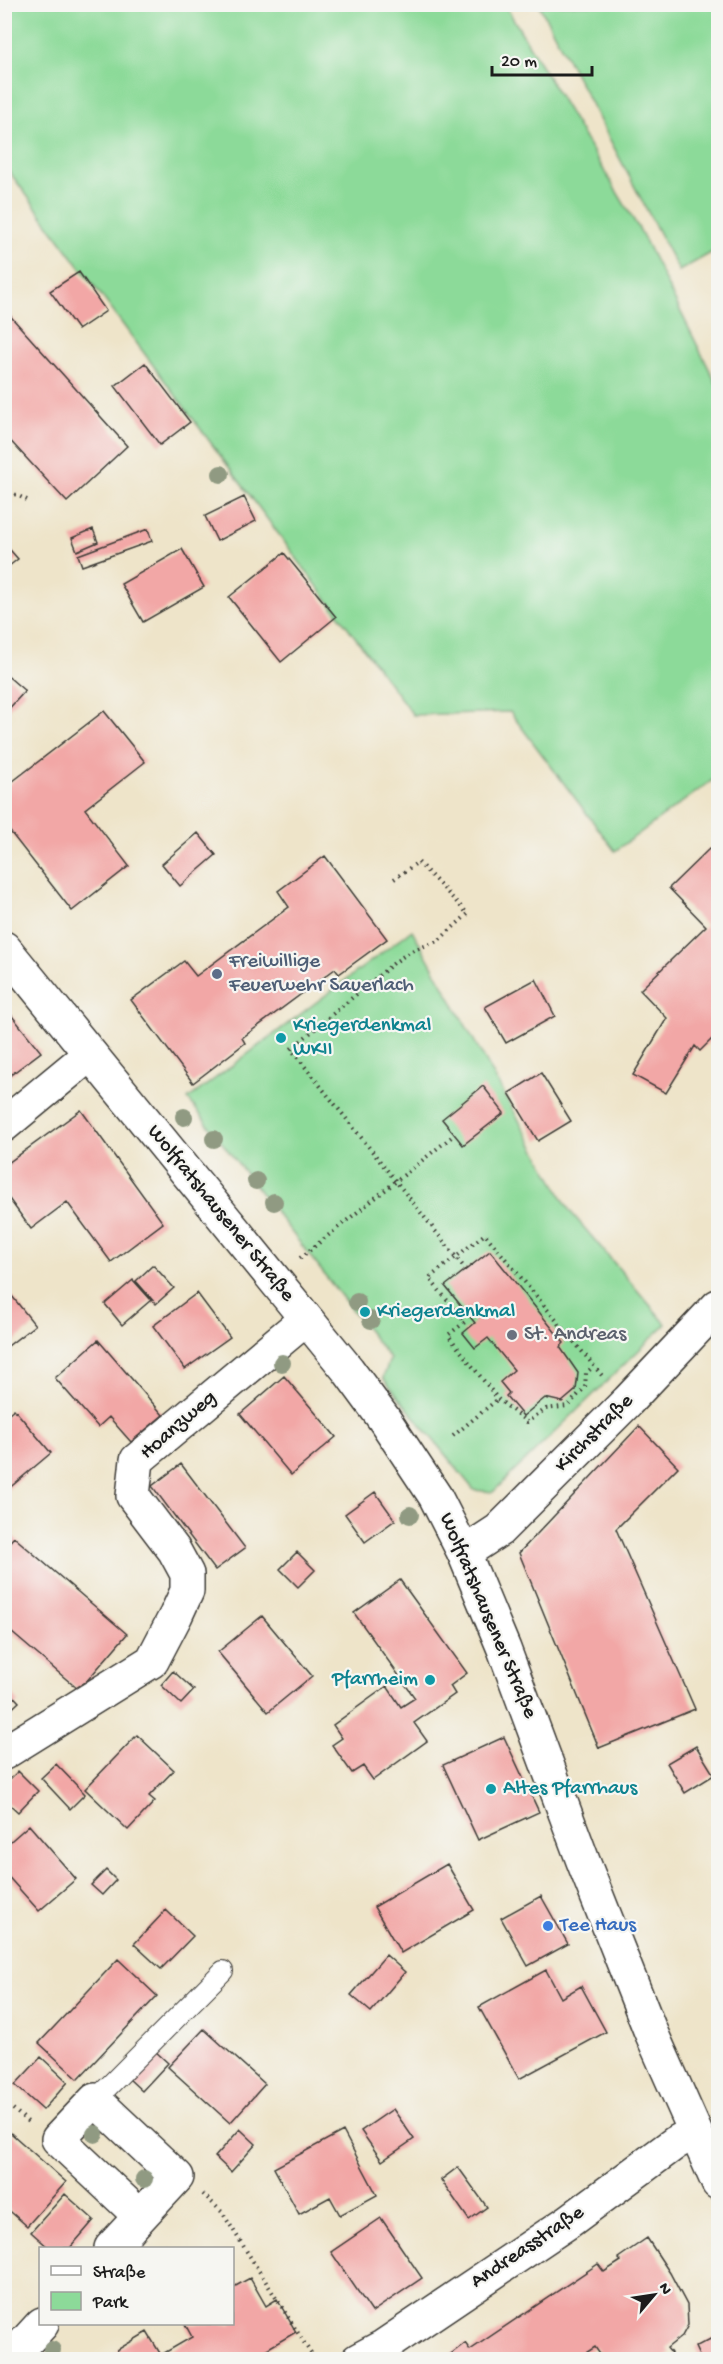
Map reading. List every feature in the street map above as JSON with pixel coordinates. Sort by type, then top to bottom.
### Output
[{"type":"street","name":"Wolfratshausener Straße","points":[[4,948],[306,1318],[384,1419],[435,1496],[464,1553],[504,1649],[583,1861],[650,2030],[718,2183]]},
{"type":"street","points":[[4,1125],[90,1054]]},
{"type":"street","name":"Kirchstraße","points":[[464,1553],[499,1530],[628,1401],[718,1306]]},
{"type":"street","name":"Hoanzweg","points":[[4,1753],[152,1661],[187,1592],[187,1574],[174,1550],[133,1496],[137,1460],[306,1318]]},
{"type":"street","points":[[112,2247],[177,2177],[95,2100],[58,2139],[140,2216]]},
{"type":"street","name":"Andreasstraße","points":[[358,2360],[384,2346],[544,2238],[675,2143],[695,2132]]},
{"type":"street","points":[[9,2360],[41,2325]]},
{"type":"lane","points":[[95,2100],[223,1971]]},
{"type":"path","points":[[4,489],[31,502]]},
{"type":"path","points":[[394,879],[418,862],[468,914],[438,941],[411,951],[395,962],[291,1049],[466,1270]]},
{"type":"path","points":[[307,1252],[454,1135]]},
{"type":"path","points":[[593,1367],[586,1373],[585,1387],[567,1406],[546,1409],[527,1422],[498,1399],[448,1335],[465,1322],[429,1278],[485,1234],[600,1374]]},
{"type":"path","points":[[453,1436],[498,1399]]},
{"type":"path","points":[[177,2177],[191,2183],[222,2211],[315,2360]]},
{"type":"green space","points":[[5,4],[505,5],[641,232],[718,387],[718,776],[615,851],[510,712],[413,715],[5,166]]},
{"type":"green space","points":[[539,5],[718,5],[718,249],[679,271]]},
{"type":"green space","points":[[412,930],[570,1211],[666,1324],[493,1492],[474,1490],[383,1378],[390,1359],[188,1099]]},
{"type":"building","points":[[79,272],[106,311],[78,330],[50,291]]},
{"type":"building","points":[[4,309],[127,446],[67,502],[4,434]]},
{"type":"building","points":[[145,363],[190,422],[160,445],[115,386]]},
{"type":"building","points":[[244,497],[256,521],[217,541],[205,516]]},
{"type":"building","points":[[93,529],[98,542],[77,551],[72,538]]},
{"type":"building","points":[[148,529],[152,541],[82,566],[78,555]]},
{"type":"building","points":[[4,543],[18,559],[4,570]]},
{"type":"building","points":[[182,549],[204,587],[143,622],[121,584]]},
{"type":"building","points":[[284,553],[336,617],[281,662],[229,597]]},
{"type":"building","points":[[4,673],[25,691],[4,714]]},
{"type":"building","points":[[104,711],[145,762],[85,809],[129,866],[72,911],[4,824],[4,788]]},
{"type":"building","points":[[198,833],[216,855],[180,886],[162,864]]},
{"type":"building","points":[[710,848],[718,857],[718,1033],[700,1051],[695,1046],[666,1093],[633,1075],[667,1018],[640,990],[706,926],[669,888]]},
{"type":"building","points":[[325,856],[387,939],[339,974],[335,969],[242,1038],[245,1043],[193,1083],[131,1000],[184,961],[196,976],[289,907],[278,891]]},
{"type":"building","points":[[536,979],[555,1016],[506,1043],[485,1007]]},
{"type":"building","points":[[4,1006],[41,1052],[4,1080]]},
{"type":"building","points":[[541,1073],[571,1121],[538,1141],[509,1093]]},
{"type":"building","points":[[483,1086],[504,1113],[463,1145],[442,1119]]},
{"type":"building","points":[[81,1110],[163,1223],[111,1262],[67,1202],[31,1229],[4,1192],[4,1166]]},
{"type":"building","name":"St. Andreas","points":[[490,1251],[564,1343],[560,1347],[578,1373],[576,1390],[562,1402],[545,1398],[523,1416],[506,1396],[509,1393],[500,1382],[514,1370],[488,1338],[475,1348],[463,1333],[475,1323],[445,1286]]},
{"type":"building","points":[[153,1265],[174,1288],[156,1304],[136,1281]]},
{"type":"building","points":[[133,1280],[151,1300],[122,1325],[105,1304]]},
{"type":"building","points":[[4,1286],[35,1325],[4,1349]]},
{"type":"building","points":[[197,1293],[230,1337],[185,1369],[153,1326]]},
{"type":"building","points":[[98,1340],[163,1415],[131,1442],[109,1417],[98,1427],[55,1378]]},
{"type":"building","points":[[284,1376],[336,1437],[291,1475],[240,1414]]},
{"type":"building","points":[[14,1409],[51,1453],[7,1490],[4,1487],[4,1417]]},
{"type":"building","points":[[639,1426],[678,1467],[616,1529],[695,1709],[599,1748],[519,1553]]},
{"type":"building","points":[[181,1464],[245,1548],[215,1570],[152,1486]]},
{"type":"building","points":[[375,1492],[395,1520],[365,1542],[345,1514]]},
{"type":"building","points":[[14,1537],[127,1634],[79,1690],[4,1626],[4,1548]]},
{"type":"building","points":[[297,1552],[315,1570],[298,1587],[280,1569]]},
{"type":"building","name":"Pfarrheim","points":[[400,1580],[467,1673],[450,1686],[455,1694],[414,1723],[427,1741],[373,1780],[363,1766],[352,1773],[332,1745],[342,1738],[333,1725],[387,1686],[401,1707],[415,1698],[354,1613]]},
{"type":"building","points":[[262,1616],[312,1676],[268,1712],[218,1652]]},
{"type":"building","points":[[173,1671],[194,1690],[181,1704],[161,1685]]},
{"type":"building","points":[[4,1686],[19,1702],[4,1716]]},
{"type":"building","points":[[137,1735],[174,1770],[149,1796],[155,1801],[128,1830],[85,1789]]},
{"type":"building","name":"Altes Pfarrhaus","points":[[504,1737],[539,1812],[478,1840],[443,1765]]},
{"type":"building","points":[[696,1746],[714,1775],[685,1793],[667,1763]]},
{"type":"building","points":[[56,1764],[85,1794],[70,1809],[41,1778]]},
{"type":"building","points":[[18,1771],[38,1791],[18,1812],[4,1799],[4,1785]]},
{"type":"building","points":[[29,1825],[76,1879],[39,1911],[4,1872],[4,1847]]},
{"type":"building","points":[[447,1864],[474,1910],[401,1953],[374,1907]]},
{"type":"building","points":[[106,1870],[116,1880],[102,1895],[91,1885]]},
{"type":"building","points":[[541,1896],[568,1944],[528,1966],[501,1918]]},
{"type":"building","points":[[166,1910],[193,1936],[161,1969],[134,1944]]},
{"type":"building","points":[[386,1955],[405,1972],[371,2012],[351,1995]]},
{"type":"building","points":[[118,1959],[157,1996],[78,2079],[39,2043]]},
{"type":"building","points":[[546,1970],[561,1998],[581,1986],[606,2032],[519,2079],[479,2007]]},
{"type":"building","points":[[204,2029],[265,2084],[230,2123],[168,2067]]},
{"type":"building","points":[[154,2050],[168,2063],[142,2091],[128,2078]]},
{"type":"building","points":[[41,2057],[68,2082],[43,2110],[15,2085]]},
{"type":"building","points":[[393,2109],[414,2139],[382,2161],[361,2131]]},
{"type":"building","points":[[4,2127],[66,2182],[27,2226],[4,2206]]},
{"type":"building","points":[[240,2129],[256,2144],[231,2172],[215,2157]]},
{"type":"building","points":[[343,2131],[377,2195],[340,2215],[330,2197],[299,2214],[274,2168]]},
{"type":"building","points":[[458,2167],[487,2207],[469,2220],[441,2180]]},
{"type":"building","points":[[65,2194],[94,2220],[71,2247],[48,2247],[31,2232]]},
{"type":"building","points":[[381,2218],[422,2278],[372,2312],[331,2252]]},
{"type":"building","points":[[647,2238],[670,2273],[687,2305],[688,2325],[682,2336],[667,2348],[671,2353],[661,2360],[604,2360],[595,2347],[575,2360],[443,2360],[465,2343],[470,2350],[598,2264],[604,2272],[621,2261],[618,2258]]},
{"type":"building","points":[[250,2278],[266,2306],[277,2299],[296,2332],[248,2360],[122,2360],[117,2350],[147,2332],[161,2355],[192,2337],[186,2325],[234,2325],[234,2287]]},
{"type":"building","points":[[718,2335],[718,2360],[701,2360],[695,2347]]},
{"type":"place","name":"Freiwillige Feuerwehr Sauerlach","points":[[217,974]]},
{"type":"place","name":"Kriegerdenkmal WKII","points":[[281,1038]]},
{"type":"place","name":"Kriegerdenkmal","points":[[365,1312]]},
{"type":"place","name":"St. Andreas","points":[[512,1335]]},
{"type":"place","name":"Pfarrheim","points":[[430,1680]]},
{"type":"place","name":"Altes Pfarrhaus","points":[[491,1789]]},
{"type":"place","name":"Tee Haus","points":[[548,1926]]}]
